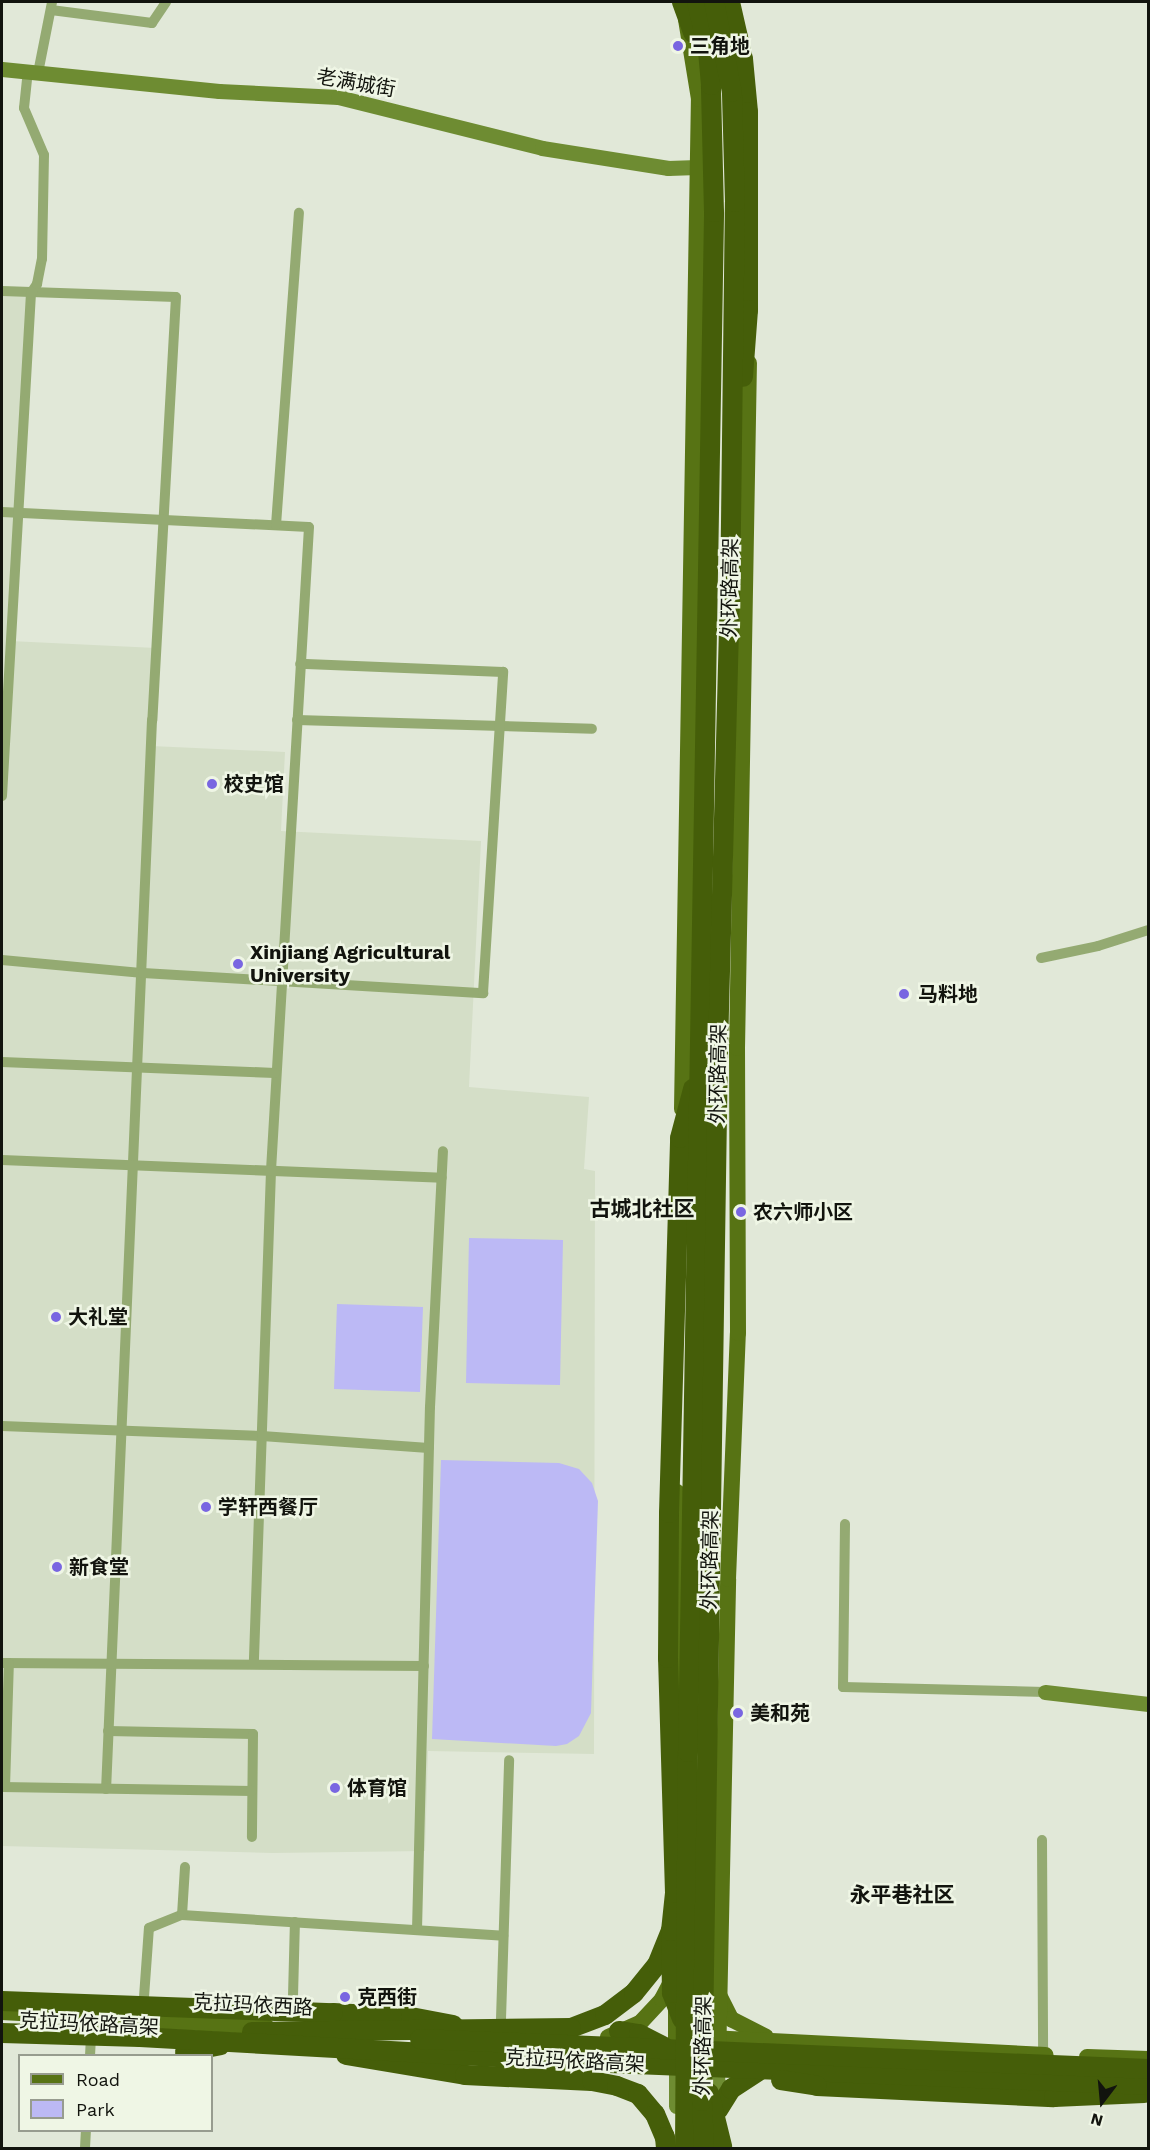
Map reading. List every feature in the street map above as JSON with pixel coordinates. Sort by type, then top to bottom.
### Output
[{"type":"highway","points":[[682,2],[711,85]]},
{"type":"highway","name":"外环路高架","points":[[685,2148],[688,1752],[714,212],[711,85],[708,50],[697,2]]},
{"type":"highway","name":"外环路高架","points":[[704,2148],[702,2065],[718,1048],[732,441],[735,202],[732,92],[714,2]]},
{"type":"highway","points":[[730,2],[746,85],[749,164],[747,350],[732,441]]},
{"type":"highway","points":[[700,1059],[680,1138],[669,1513],[668,1658],[675,1893],[671,1931],[672,1993],[689,2034],[694,2043],[716,2064],[743,2075],[817,2085],[1054,2097],[1149,2092]]},
{"type":"highway","points":[[571,2028],[605,2015],[634,1993],[657,1965],[671,1931]]},
{"type":"highway","points":[[2,2001],[411,2017],[511,2037]]},
{"type":"highway","name":"克拉玛依路高架","points":[[2,2020],[237,2036],[1149,2070]]},
{"type":"highway","points":[[2,2043],[185,2052],[237,2036],[571,2028],[639,2034],[660,2044],[694,2070],[706,2085],[722,2148]]},
{"type":"highway","name":"克拉玛依路高架","points":[[2,2034],[140,2037],[585,2062],[1149,2086]]},
{"type":"highway","points":[[305,2046],[410,2067],[465,2075],[592,2081],[617,2086],[638,2094],[655,2114],[665,2137],[666,2148]]},
{"type":"highway","points":[[717,2110],[731,2089],[760,2070]]},
{"type":"main road","points":[[676,2067],[679,1513],[672,1411],[684,1062],[699,99],[682,2]]},
{"type":"main road","points":[[717,2068],[728,1579],[738,1333],[737,1048],[750,296],[739,85],[725,2]]},
{"type":"main road","points":[[608,2037],[640,2023],[662,1999],[676,1972]]},
{"type":"main road","points":[[719,1996],[731,2019],[778,2042]]},
{"type":"main road","name":"克拉玛依西路","points":[[2,2012],[457,2037],[676,2037],[1149,2059]]},
{"type":"main road","name":"克拉玛依西路","points":[[2,2034],[91,2038],[237,2036],[676,2067],[1149,2086]]},
{"type":"street","points":[[2,796],[31,293],[40,274],[44,155],[24,108],[52,6],[152,23],[166,2]]},
{"type":"street","name":"老满城街","points":[[2,69],[219,91],[338,97],[542,148],[669,168],[698,167]]},
{"type":"street","points":[[276,525],[299,213]]},
{"type":"street","points":[[2,291],[176,297],[163,520],[106,1789]]},
{"type":"street","points":[[2,512],[309,528],[275,1073],[254,1664]]},
{"type":"street","points":[[2,960],[142,973],[483,993],[503,672],[300,664]]},
{"type":"street","points":[[297,720],[500,729],[592,729]]},
{"type":"street","points":[[1041,958],[1098,946],[1149,930]]},
{"type":"street","points":[[2,1062],[275,1073]]},
{"type":"street","points":[[417,1930],[429,1448],[443,1151]]},
{"type":"street","points":[[2,1160],[442,1178]]},
{"type":"street","points":[[2,1426],[262,1436],[429,1448]]},
{"type":"street","points":[[845,1524],[843,1687],[1045,1692],[1149,1704]]},
{"type":"street","points":[[252,1791],[3,1787],[5,1663],[424,1666]]},
{"type":"street","points":[[108,1731],[253,1734],[252,1837]]},
{"type":"street","points":[[501,2019],[509,1760]]},
{"type":"street","points":[[1042,1840],[1043,2055]]},
{"type":"street","points":[[182,1915],[185,1867]]},
{"type":"street","points":[[141,2020],[149,1928],[182,1915],[503,1936]]},
{"type":"street","points":[[293,1996],[295,1922]]},
{"type":"street","points":[[90,2054],[91,2038]]},
{"type":"street","points":[[676,2067],[676,2148]]},
{"type":"street","points":[[717,2068],[717,2148]]},
{"type":"street","points":[[85,2148],[86,2132]]},
{"type":"shaded area","name":"Xinjiang Agricultural University","points":[[2,292],[31,293],[10,641],[156,648],[151,746],[285,752],[281,831],[481,841],[469,1087],[589,1097],[584,1169],[595,1171],[594,1754],[428,1751],[425,1851],[272,1853],[2,1846]]},
{"type":"green space","points":[[469,1238],[563,1240],[560,1385],[466,1383]]},
{"type":"green space","points":[[337,1304],[423,1307],[420,1392],[334,1389]]},
{"type":"green space","points":[[441,1460],[559,1463],[579,1469],[592,1483],[598,1501],[591,1713],[579,1736],[567,1744],[556,1746],[432,1739]]},
{"type":"place","name":"三角地","points":[[678,46]]},
{"type":"place","name":"校史馆","points":[[212,784]]},
{"type":"place","name":"Xinjiang Agricultural University","points":[[238,964]]},
{"type":"place","name":"马料地","points":[[904,994]]},
{"type":"place","name":"农六师小区","points":[[741,1212]]},
{"type":"place","name":"大礼堂","points":[[56,1317]]},
{"type":"place","name":"学轩西餐厅","points":[[206,1507]]},
{"type":"place","name":"新食堂","points":[[57,1567]]},
{"type":"place","name":"美和苑","points":[[738,1713]]},
{"type":"place","name":"体育馆","points":[[335,1788]]},
{"type":"place","name":"克西街","points":[[345,1997]]},
{"type":"district","name":"古城北社区","points":[[642,1209]]},
{"type":"district","name":"永平巷社区","points":[[902,1895]]}]
